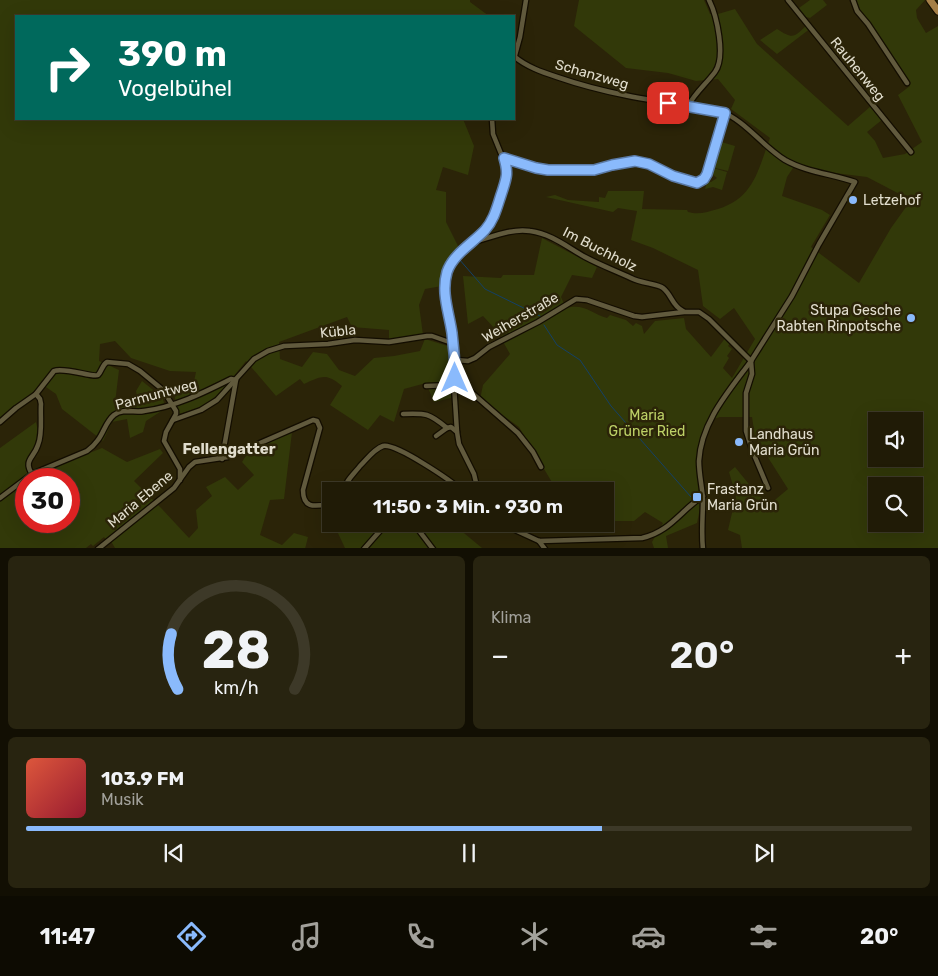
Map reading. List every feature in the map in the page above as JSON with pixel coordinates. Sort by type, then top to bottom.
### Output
[{"type":"main road","points":[[930,0],[938,11]]},
{"type":"street","points":[[515,54],[526,0]]},
{"type":"street","points":[[688,106],[696,93],[715,72],[721,59],[717,28],[709,0]]},
{"type":"street","name":"Rauhenweg","points":[[788,0],[911,152]]},
{"type":"street","points":[[853,0],[857,11],[868,24],[906,83]]},
{"type":"street","name":"Schanzweg","points":[[515,59],[525,65],[619,95],[725,113],[738,120],[786,160],[819,173],[855,182],[819,244],[792,296],[751,361]]},
{"type":"street","points":[[504,158],[548,170],[594,170],[635,161],[649,164],[673,176],[697,183],[704,179],[707,174],[725,113]]},
{"type":"street","points":[[476,482],[474,474],[459,444],[457,432],[454,385],[456,360],[444,286],[447,270],[486,229],[494,217],[507,176],[504,158],[493,134],[492,120]]},
{"type":"street","name":"Im Buchholz","points":[[471,243],[518,231],[540,233],[561,241],[587,258],[640,282],[662,287],[674,305],[684,312]]},
{"type":"street","name":"Weiherstraße","points":[[456,360],[468,361],[475,358],[489,347],[538,322],[576,299],[587,300],[642,317],[684,312]]},
{"type":"street","points":[[684,312],[695,312],[706,316],[751,361],[752,374],[746,394],[746,431],[768,488]]},
{"type":"street","name":"Kübla","points":[[173,420],[210,405],[226,393],[254,360],[268,351],[284,346],[328,344],[361,339],[390,342],[427,336],[452,343]]},
{"type":"street","points":[[703,548],[701,534],[703,496],[699,459],[704,437],[710,421],[723,398],[751,361]]},
{"type":"street","points":[[0,422],[36,394],[54,371],[63,369],[73,370],[94,377],[97,376],[104,363],[128,364],[140,371],[163,390],[176,411],[164,441],[180,469],[180,481]]},
{"type":"street","points":[[742,373],[752,374]]},
{"type":"street","points":[[455,378],[518,433],[532,450],[541,467]]},
{"type":"street","name":"Parmuntweg","points":[[46,468],[87,451],[94,446],[116,413],[144,411],[172,404],[193,398],[231,379],[236,380]]},
{"type":"street","points":[[222,459],[236,380]]},
{"type":"street","points":[[426,386],[454,385]]},
{"type":"street","points":[[28,468],[28,462],[40,439],[41,404],[36,394]]},
{"type":"street","points":[[403,414],[419,413],[431,415],[448,428],[451,427],[457,432]]},
{"type":"street","name":"Maria Ebene","points":[[98,548],[174,488],[189,467],[195,462],[222,459],[303,423],[317,421],[320,428],[303,496],[304,501],[310,505],[322,504]]},
{"type":"street","points":[[436,436],[448,428]]},
{"type":"street","points":[[348,482],[375,451],[384,446],[396,448],[452,482]]},
{"type":"street","name":"Parmuntweg","points":[[0,498],[15,487]]},
{"type":"street","points":[[539,542],[648,537],[680,518],[694,502],[703,496]]},
{"type":"street","points":[[364,548],[379,532]]},
{"type":"street","points":[[420,532],[433,548]]},
{"type":"street","points":[[518,532],[539,542],[545,548]]},
{"type":"green space","points":[[0,0],[470,0],[470,2],[488,15],[15,15],[15,120],[463,120],[474,146],[468,175],[443,167],[436,190],[446,192],[446,222],[460,250],[445,271],[442,286],[425,289],[419,305],[423,335],[389,340],[389,330],[352,327],[347,317],[279,342],[280,359],[302,367],[313,352],[327,354],[339,370],[355,376],[374,358],[420,351],[425,339],[451,347],[451,398],[434,402],[426,383],[404,389],[394,422],[380,415],[368,430],[330,405],[342,386],[332,379],[324,377],[304,384],[300,379],[276,396],[246,361],[221,392],[204,406],[179,414],[174,394],[193,386],[196,372],[170,371],[131,358],[115,341],[100,344],[99,361],[119,370],[115,403],[138,402],[136,391],[142,381],[162,397],[166,408],[146,421],[143,432],[130,438],[127,419],[112,422],[103,441],[62,409],[56,394],[40,383],[32,400],[0,422]]},
{"type":"green space","name":"Maria Grüner Ried","points":[[579,0],[704,0],[710,14],[718,14],[735,9],[757,44],[848,126],[871,106],[883,119],[867,132],[875,141],[883,158],[905,154],[922,142],[898,95],[910,86],[859,10],[855,0],[925,0],[916,10],[917,18],[926,33],[938,26],[938,548],[742,548],[740,535],[728,530],[736,496],[729,472],[735,467],[757,494],[770,504],[788,489],[755,437],[752,417],[720,417],[707,421],[697,453],[700,508],[697,523],[666,536],[668,548],[654,548],[652,542],[663,523],[645,512],[634,521],[614,521],[614,482],[552,482],[519,427],[480,399],[483,385],[510,354],[497,331],[483,316],[468,324],[463,276],[501,278],[503,275],[534,275],[542,238],[597,267],[592,278],[572,275],[561,297],[566,308],[583,308],[607,318],[610,315],[626,320],[633,326],[636,323],[642,326],[644,334],[655,321],[684,318],[686,329],[711,357],[726,337],[731,342],[728,346],[732,349],[727,356],[729,358],[723,368],[732,378],[755,339],[734,308],[720,319],[703,306],[698,270],[653,248],[631,240],[637,211],[618,208],[613,212],[546,197],[555,195],[568,200],[599,202],[599,197],[605,198],[608,191],[644,191],[642,209],[687,210],[688,212],[703,213],[718,209],[740,198],[753,181],[770,138],[731,109],[735,100],[718,79],[696,81],[668,73],[626,68],[574,26]],"holes":[[[795,165],[819,171],[867,177],[911,200],[891,228],[859,283],[811,247],[830,215],[822,210],[782,196],[787,177]]]},
{"type":"green space","points":[[810,0],[823,0],[827,5],[810,18],[806,17],[799,8]]},
{"type":"green space","points":[[808,24],[811,28],[777,54],[760,40],[777,29],[787,35],[794,36]]},
{"type":"green space","points":[[718,141],[735,146],[728,171],[711,167]]},
{"type":"green space","points":[[713,168],[727,172],[722,190],[713,187],[705,189],[707,182],[717,178],[712,174]]},
{"type":"green space","points":[[36,422],[41,444],[29,464],[31,468],[15,468],[15,533],[80,533],[80,468],[52,468],[102,448],[127,462],[160,449],[163,453],[134,481],[189,538],[198,528],[196,510],[212,496],[206,487],[225,477],[238,490],[254,475],[242,462],[249,451],[292,432],[284,499],[270,500],[260,535],[282,545],[294,533],[308,537],[305,548],[115,548],[109,538],[106,540],[104,537],[93,546],[91,544],[86,548],[0,548],[0,448]]},
{"type":"green space","points":[[337,532],[463,532],[482,548],[345,548]]},
{"type":"waterway","points":[[459,259],[485,289],[540,316]]},
{"type":"waterway","points":[[544,325],[557,345],[580,360],[611,406],[691,497]]},
{"type":"place","name":"Letzehof","points":[[853,200]]},
{"type":"place","name":"Stupa Gesche Rabten Rinpotsche","points":[[911,318]]},
{"type":"place","name":"Landhaus Maria Grün","points":[[739,442]]},
{"type":"place","name":"Frastanz Maria Grün","points":[[697,497]]},
{"type":"district","name":"Fellengatter","points":[[229,449]]},
{"type":"route","points":[[455,378],[456,360],[444,286],[447,270],[466,247],[486,229],[494,217],[506,182],[504,158],[548,170],[594,170],[635,161],[649,164],[691,183],[697,183],[706,177],[725,113],[668,103]]}]
